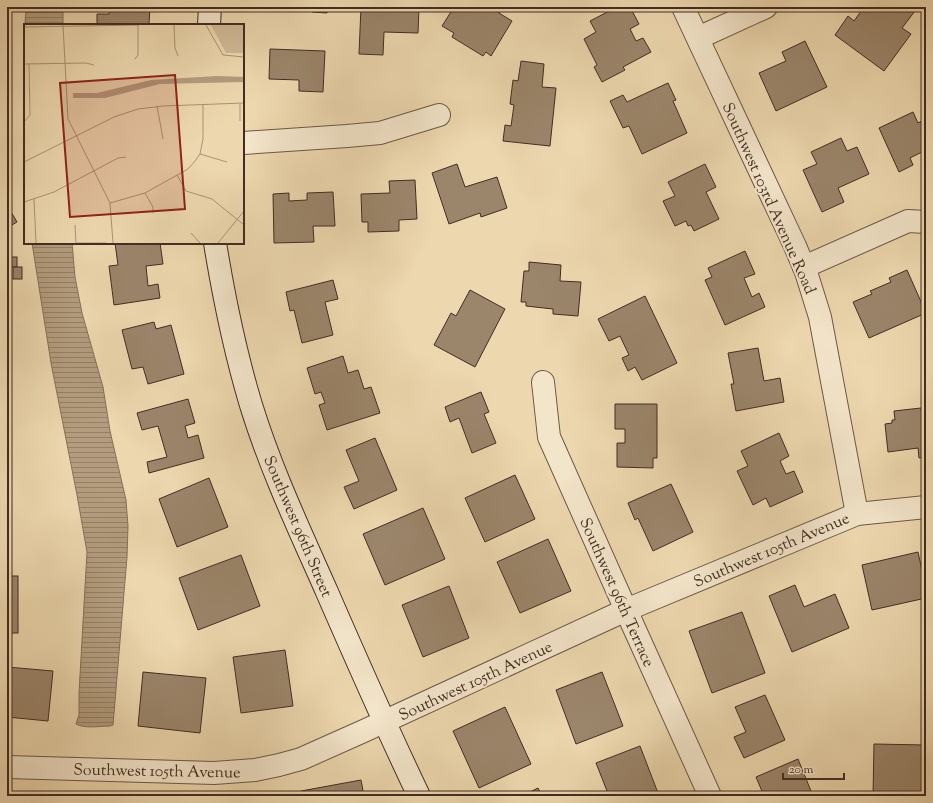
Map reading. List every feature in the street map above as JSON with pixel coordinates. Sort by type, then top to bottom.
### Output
[{"type":"street","points":[[209,24],[210,7]]},
{"type":"street","name":"Southwest 103rd Avenue Road","points":[[683,7],[804,267],[814,296],[820,317],[857,514]]},
{"type":"street","points":[[698,38],[766,7]]},
{"type":"street","points":[[244,143],[380,133],[439,115]]},
{"type":"street","points":[[804,267],[908,220],[926,222]]},
{"type":"street","name":"Southwest 96th Street","points":[[215,244],[222,287],[239,361],[264,445],[286,501],[384,722],[419,796]]},
{"type":"street","name":"Southwest 96th Terrace","points":[[543,382],[550,437],[710,796]]},
{"type":"street","name":"Southwest 105th Avenue","points":[[7,767],[214,773],[255,770],[301,759],[626,610],[857,514],[926,506]]},
{"type":"shaded area","points":[[26,7],[63,7],[63,24],[25,24]]},
{"type":"shaded area","points":[[32,244],[72,244],[75,277],[82,313],[103,387],[110,431],[126,500],[128,526],[127,557],[113,725],[110,726],[88,727],[76,724],[79,715],[87,552],[51,363]]},
{"type":"building","points":[[110,7],[150,7],[149,24],[97,24],[97,14],[109,14]]},
{"type":"building","points":[[312,7],[328,7],[327,13],[312,12]]},
{"type":"building","points":[[361,7],[419,7],[418,33],[384,32],[383,55],[359,54]]},
{"type":"building","points":[[454,7],[503,7],[499,13],[512,21],[491,56],[486,52],[483,56],[452,37],[454,33],[442,26]]},
{"type":"building","points":[[617,7],[630,7],[639,24],[630,29],[636,41],[643,38],[651,52],[623,67],[625,70],[602,82],[594,67],[597,65],[584,39],[596,32],[590,21]]},
{"type":"building","points":[[864,7],[909,7],[915,11],[902,28],[911,34],[884,71],[835,35],[848,16],[854,21]]},
{"type":"building","points":[[805,41],[827,87],[776,111],[759,73],[786,61],[782,52]]},
{"type":"building","points":[[270,49],[325,51],[323,92],[299,91],[299,80],[269,79]]},
{"type":"building","points":[[521,61],[544,64],[542,87],[556,88],[550,146],[503,141],[505,125],[511,126],[514,105],[510,104],[513,80],[518,81]]},
{"type":"building","points":[[668,83],[676,100],[673,101],[687,133],[642,154],[629,126],[623,128],[610,101],[623,95],[627,102]]},
{"type":"building","points":[[913,112],[918,123],[926,119],[926,150],[910,158],[913,165],[899,172],[879,128]]},
{"type":"building","points":[[841,138],[847,151],[857,147],[869,174],[838,188],[844,202],[822,212],[803,170],[817,164],[811,152]]},
{"type":"building","points":[[457,164],[465,187],[497,177],[507,208],[481,217],[480,213],[449,224],[432,173]]},
{"type":"building","points":[[705,164],[716,187],[706,192],[719,219],[694,231],[691,225],[688,226],[686,221],[675,226],[663,201],[675,196],[668,182]]},
{"type":"building","points":[[415,180],[417,219],[399,220],[399,231],[368,232],[368,222],[362,222],[361,194],[390,193],[389,181]]},
{"type":"building","points":[[333,192],[335,226],[313,226],[314,242],[274,243],[273,194],[289,193],[289,201],[307,200],[307,193]]},
{"type":"building","points":[[7,205],[17,222],[7,228]]},
{"type":"building","points":[[115,244],[160,244],[163,264],[146,266],[148,286],[158,284],[160,298],[114,305],[109,266],[118,265]]},
{"type":"building","points":[[745,251],[755,274],[744,278],[752,297],[759,293],[765,307],[725,325],[705,280],[712,277],[708,268]]},
{"type":"building","points":[[7,257],[17,257],[17,267],[7,267]]},
{"type":"building","points":[[529,262],[561,265],[560,281],[581,282],[578,316],[553,314],[553,309],[526,306],[526,302],[521,302],[524,271],[529,271]]},
{"type":"building","points":[[13,267],[22,267],[22,279],[13,279]]},
{"type":"building","points":[[907,270],[926,313],[869,338],[853,302],[872,294],[870,291],[891,282],[889,278]]},
{"type":"building","points":[[333,280],[338,299],[325,302],[333,335],[302,343],[294,310],[290,311],[286,292]]},
{"type":"building","points":[[470,290],[505,309],[475,367],[434,345],[451,313],[456,316]]},
{"type":"building","points":[[645,296],[677,363],[642,380],[635,367],[628,371],[622,358],[629,355],[620,336],[609,341],[598,319]]},
{"type":"building","points":[[154,322],[156,329],[171,325],[184,374],[148,384],[143,367],[132,369],[122,330]]},
{"type":"building","points":[[758,348],[764,381],[780,378],[784,402],[736,411],[731,384],[734,384],[728,353]]},
{"type":"building","points":[[343,356],[348,373],[358,370],[364,389],[371,387],[380,413],[327,430],[319,405],[325,403],[321,392],[315,394],[307,368]]},
{"type":"building","points":[[481,392],[489,412],[484,414],[496,443],[472,453],[459,418],[450,422],[445,407]]},
{"type":"building","points":[[188,399],[195,423],[185,426],[188,438],[198,435],[204,458],[149,473],[147,462],[167,457],[158,426],[142,430],[137,413]]},
{"type":"building","points":[[615,404],[657,404],[657,458],[653,458],[653,468],[617,467],[617,443],[625,443],[625,429],[615,429]]},
{"type":"building","points":[[921,408],[922,416],[926,415],[926,457],[919,458],[918,448],[888,452],[885,424],[892,423],[892,420],[895,420],[894,411]]},
{"type":"building","points":[[779,433],[789,456],[780,461],[786,474],[794,471],[803,492],[770,507],[766,498],[753,505],[737,471],[748,466],[741,451]]},
{"type":"building","points":[[375,438],[397,490],[354,509],[344,487],[359,481],[346,450]]},
{"type":"building","points":[[515,475],[535,519],[485,542],[465,498]]},
{"type":"building","points":[[209,478],[228,527],[177,547],[159,499]]},
{"type":"building","points":[[671,484],[693,532],[653,551],[638,518],[635,520],[628,503]]},
{"type":"building","points":[[423,508],[445,559],[385,585],[363,534]]},
{"type":"building","points":[[548,539],[571,591],[520,613],[497,562]]},
{"type":"building","points":[[918,552],[926,589],[926,598],[872,610],[862,565]]},
{"type":"building","points":[[241,555],[260,606],[198,630],[179,578]]},
{"type":"building","points":[[7,576],[18,576],[18,633],[7,633]]},
{"type":"building","points":[[795,585],[804,607],[835,594],[849,628],[792,652],[769,596]]},
{"type":"building","points":[[449,586],[469,638],[423,657],[402,605]]},
{"type":"building","points":[[742,612],[765,673],[712,693],[689,631]]},
{"type":"building","points":[[285,650],[293,706],[241,713],[233,657]]},
{"type":"building","points":[[7,667],[53,671],[48,721],[7,717]]},
{"type":"building","points":[[143,672],[206,678],[200,733],[138,726]]},
{"type":"building","points":[[602,672],[623,726],[576,744],[556,690]]},
{"type":"building","points":[[765,695],[785,740],[744,758],[734,737],[746,732],[735,707]]},
{"type":"building","points":[[505,707],[531,764],[479,788],[453,731]]},
{"type":"building","points":[[874,744],[926,745],[926,796],[873,796]]},
{"type":"building","points":[[640,746],[658,793],[650,796],[609,796],[596,763]]},
{"type":"building","points":[[798,759],[813,796],[764,796],[756,777]]},
{"type":"building","points":[[361,780],[364,796],[302,796],[301,791]]},
{"type":"building","points":[[538,788],[542,796],[522,796]]}]
